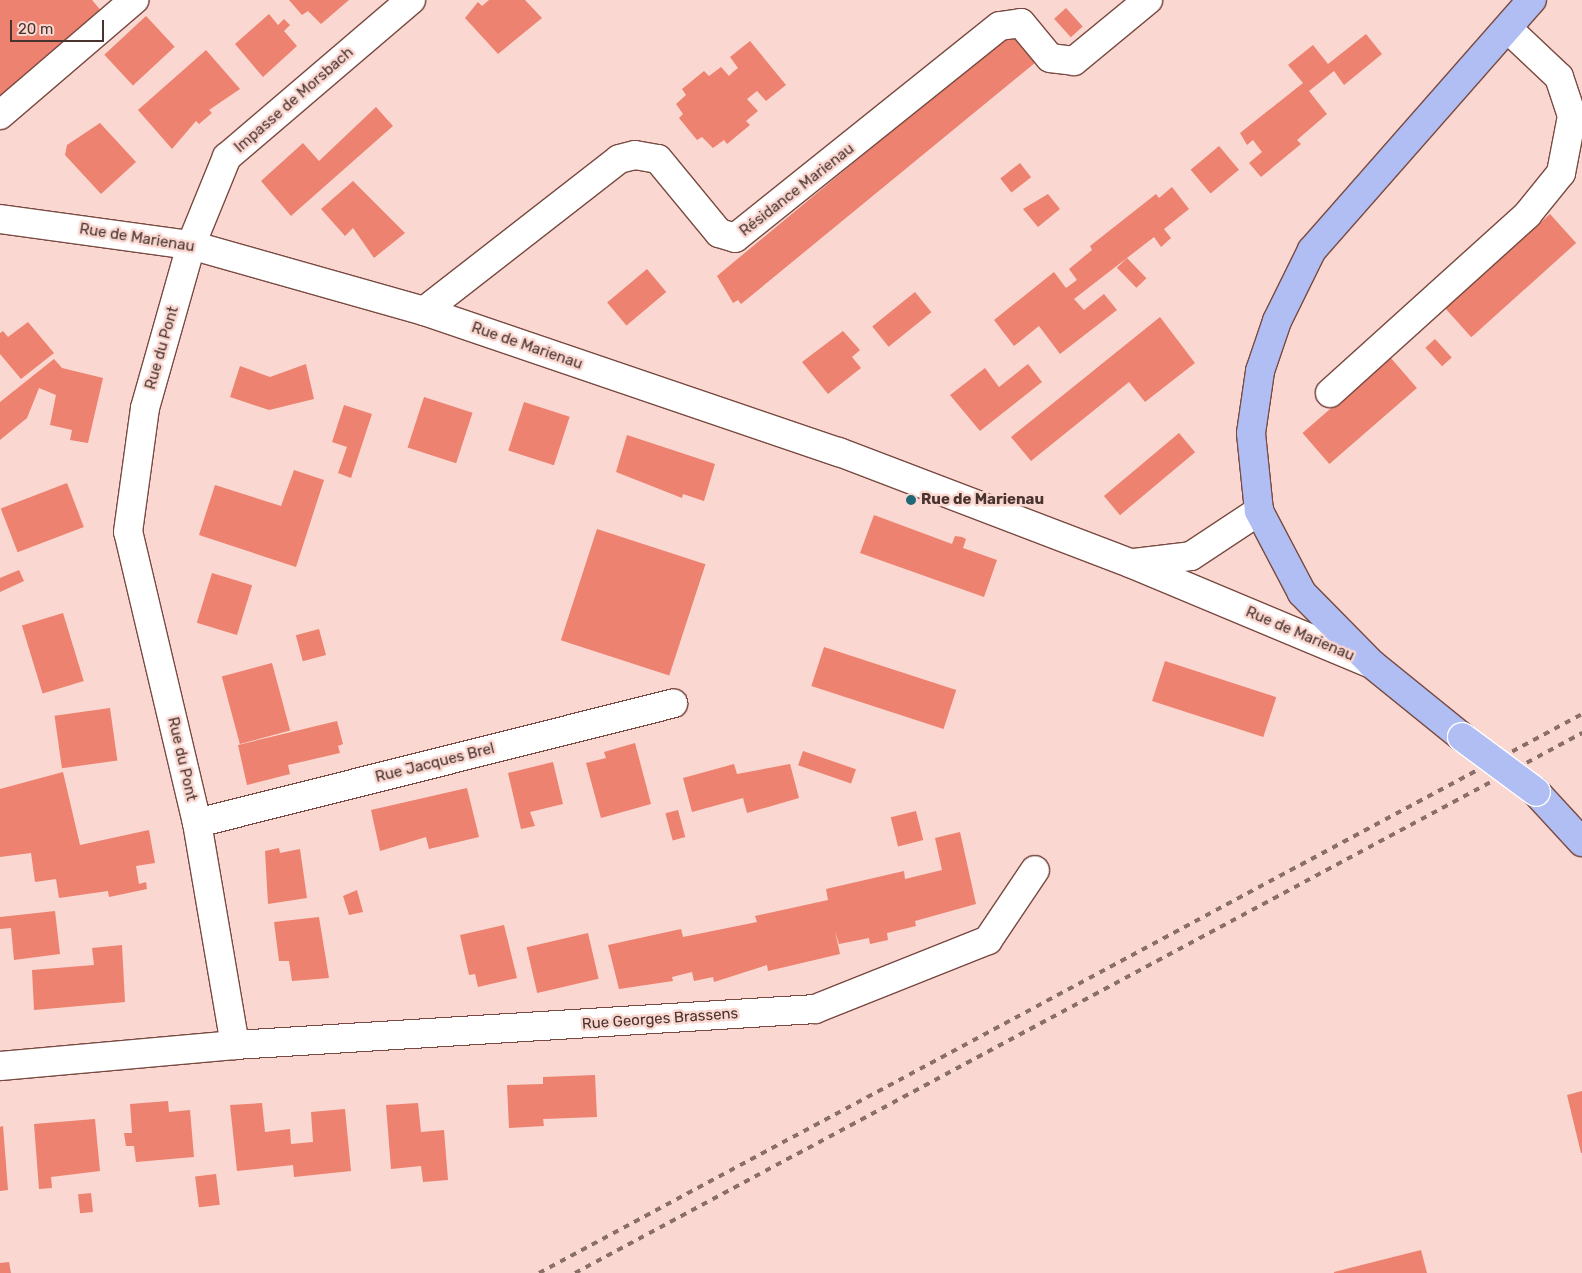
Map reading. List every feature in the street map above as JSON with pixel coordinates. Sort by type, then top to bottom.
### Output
[{"type":"main road","points":[[1532,0],[1312,250],[1277,321],[1260,371],[1252,433],[1259,511],[1302,594],[1372,664],[1462,737],[1536,792],[1582,842]]},
{"type":"main road","points":[[1536,792],[1582,810]]},
{"type":"street","points":[[0,115],[134,0]]},
{"type":"street","name":"Impasse de Morsbach","points":[[191,245],[227,157],[411,0]]},
{"type":"street","name":"Résidance Marienau","points":[[424,311],[619,159],[635,155],[658,159],[719,233],[735,238],[1000,26],[1021,24],[1050,58],[1074,61],[1148,0]]},
{"type":"street","points":[[1330,393],[1527,215],[1562,172],[1572,116],[1559,77],[1507,28]]},
{"type":"street","name":"Rue de Marienau","points":[[0,219],[191,245],[424,311],[839,452],[1130,563],[1372,664]]},
{"type":"street","name":"Rue du Pont","points":[[191,245],[145,408],[128,532],[197,823],[235,1045]]},
{"type":"street","points":[[1130,563],[1191,556],[1259,511]]},
{"type":"street","name":"Rue Jacques Brel","points":[[197,823],[673,703]]},
{"type":"street","name":"Rue Georges Brassens","points":[[235,1045],[815,1009],[988,940],[1035,870]]},
{"type":"street","points":[[0,1066],[235,1045]]},
{"type":"building","points":[[0,0],[92,0],[103,13],[0,97]]},
{"type":"building","points":[[289,0],[349,0],[321,24],[308,11],[302,15]]},
{"type":"building","points":[[489,0],[525,0],[542,18],[498,54],[465,18],[478,2],[482,6]]},
{"type":"building","points":[[1066,8],[1083,27],[1071,37],[1054,19]]},
{"type":"building","points":[[269,14],[278,25],[284,19],[290,25],[284,31],[297,46],[263,77],[235,44]]},
{"type":"building","points":[[146,16],[175,47],[133,86],[104,55]]},
{"type":"building","points":[[1012,31],[1036,62],[741,304],[738,300],[733,303],[717,276]]},
{"type":"building","points":[[1366,34],[1382,54],[1344,85],[1334,71],[1309,91],[1327,114],[1297,140],[1301,144],[1261,177],[1249,163],[1262,152],[1253,140],[1247,145],[1240,133],[1303,83],[1288,65],[1313,45],[1328,64]]},
{"type":"building","points":[[750,41],[786,85],[766,101],[757,91],[747,99],[758,111],[746,121],[750,125],[727,144],[724,140],[713,148],[702,137],[697,140],[679,118],[683,114],[676,104],[686,95],[682,89],[704,71],[709,76],[721,67],[729,76],[738,68],[730,57]]},
{"type":"building","points":[[206,50],[240,89],[209,110],[212,113],[199,124],[196,121],[172,149],[138,110]]},
{"type":"building","points":[[376,107],[393,126],[291,216],[261,181],[303,143],[319,161]]},
{"type":"building","points":[[100,123],[136,162],[101,194],[65,155],[67,145]]},
{"type":"building","points":[[1219,146],[1239,170],[1211,194],[1191,170]]},
{"type":"building","points":[[1020,163],[1031,177],[1011,193],[1000,178]]},
{"type":"building","points":[[353,181],[405,233],[374,258],[353,228],[345,236],[321,209]]},
{"type":"building","points":[[1172,187],[1189,209],[1164,229],[1171,238],[1161,247],[1154,237],[1074,299],[1084,310],[1104,294],[1117,310],[1060,354],[1039,326],[1014,346],[994,320],[1054,272],[1066,288],[1077,280],[1069,269],[1092,250],[1090,246],[1156,194],[1159,198]]},
{"type":"building","points":[[1048,194],[1060,209],[1038,227],[1023,209]]},
{"type":"building","points":[[1550,214],[1576,243],[1471,337],[1445,308]]},
{"type":"building","points":[[1127,258],[1146,278],[1136,288],[1117,268]]},
{"type":"building","points":[[647,269],[666,292],[626,325],[607,302]]},
{"type":"building","points":[[915,292],[931,312],[889,347],[872,327]]},
{"type":"building","points":[[1160,317],[1195,363],[1145,402],[1129,382],[1031,461],[1011,437]]},
{"type":"building","points":[[28,322],[54,353],[21,379],[0,354],[0,333],[3,331],[8,337]]},
{"type":"building","points":[[843,331],[860,350],[852,357],[861,368],[828,394],[802,362]]},
{"type":"building","points":[[1435,339],[1452,358],[1442,366],[1425,348]]},
{"type":"building","points":[[1390,357],[1417,388],[1329,464],[1302,433]]},
{"type":"building","points":[[54,359],[62,368],[103,378],[88,443],[70,440],[72,430],[50,425],[56,395],[39,388],[27,418],[0,440],[0,402]]},
{"type":"building","points":[[306,364],[314,399],[269,410],[230,397],[240,366],[270,377]]},
{"type":"building","points":[[1028,364],[1042,382],[980,431],[950,395],[985,368],[999,387]]},
{"type":"building","points":[[424,397],[473,413],[456,463],[408,447]]},
{"type":"building","points":[[524,402],[570,417],[554,465],[508,451]]},
{"type":"building","points":[[344,405],[372,414],[351,478],[338,473],[347,447],[332,442]]},
{"type":"building","points":[[1179,433],[1195,452],[1120,515],[1104,496]]},
{"type":"building","points":[[627,435],[715,464],[704,501],[683,494],[682,498],[616,472]]},
{"type":"building","points":[[294,470],[324,480],[296,567],[199,535],[215,485],[281,506]]},
{"type":"building","points":[[67,483],[84,527],[18,552],[1,508]]},
{"type":"building","points":[[874,515],[952,544],[955,536],[962,537],[966,539],[963,548],[997,560],[984,597],[860,553]]},
{"type":"building","points":[[597,529],[705,564],[669,676],[561,640]]},
{"type":"building","points":[[19,570],[24,581],[0,592],[0,578]]},
{"type":"building","points":[[212,573],[252,585],[237,635],[197,623]]},
{"type":"building","points":[[63,613],[84,681],[43,693],[22,626]]},
{"type":"building","points":[[319,629],[326,655],[303,661],[296,635]]},
{"type":"building","points":[[824,647],[956,690],[944,729],[811,686]]},
{"type":"building","points":[[1165,661],[1276,697],[1263,737],[1152,701]]},
{"type":"building","points":[[272,663],[290,731],[240,744],[222,676]]},
{"type":"building","points":[[110,708],[117,760],[62,768],[55,716]]},
{"type":"building","points":[[337,721],[343,744],[338,746],[340,753],[288,765],[290,774],[247,785],[238,745]]},
{"type":"building","points":[[635,743],[651,804],[601,818],[586,763],[606,758],[604,752]]},
{"type":"building","points":[[803,751],[856,769],[851,783],[798,765]]},
{"type":"building","points":[[553,762],[563,804],[530,812],[535,826],[521,829],[508,773]]},
{"type":"building","points":[[734,764],[737,774],[790,764],[799,798],[747,813],[743,798],[692,812],[683,778]]},
{"type":"building","points":[[63,772],[80,845],[149,830],[155,863],[136,866],[139,884],[146,882],[147,889],[109,897],[108,891],[59,898],[56,879],[35,882],[31,853],[0,857],[0,789]]},
{"type":"building","points":[[467,788],[479,837],[429,849],[426,837],[380,851],[371,810]]},
{"type":"building","points":[[678,810],[685,837],[673,840],[665,813]]},
{"type":"building","points":[[916,811],[923,840],[898,846],[891,817]]},
{"type":"building","points":[[960,832],[976,904],[915,921],[916,926],[887,933],[888,940],[870,944],[869,938],[839,944],[835,931],[840,954],[768,971],[767,965],[714,982],[713,977],[694,981],[692,972],[672,977],[673,981],[619,989],[608,945],[681,929],[683,937],[757,922],[755,916],[828,900],[826,889],[904,871],[905,879],[942,870],[935,838]]},
{"type":"building","points":[[279,848],[280,853],[300,849],[307,898],[268,904],[265,851]]},
{"type":"building","points":[[357,890],[363,912],[349,915],[343,896]]},
{"type":"building","points":[[55,911],[60,954],[14,960],[11,928],[0,929],[0,917]]},
{"type":"building","points":[[319,917],[329,978],[292,981],[289,961],[279,961],[274,922]]},
{"type":"building","points":[[504,925],[517,978],[478,987],[475,974],[469,975],[460,935]]},
{"type":"building","points":[[588,933],[599,979],[537,993],[527,947]]},
{"type":"building","points":[[122,945],[125,1002],[34,1010],[32,970],[94,965],[92,948]]},
{"type":"building","points":[[595,1075],[597,1117],[543,1119],[544,1126],[509,1128],[507,1085],[543,1084],[543,1077]]},
{"type":"building","points":[[1582,1091],[1582,1153],[1581,1153],[1567,1095]]},
{"type":"building","points":[[168,1101],[169,1112],[190,1110],[194,1157],[136,1162],[134,1146],[126,1146],[124,1133],[132,1133],[130,1104]]},
{"type":"building","points":[[262,1103],[265,1132],[290,1129],[291,1144],[313,1142],[311,1112],[345,1109],[351,1171],[294,1177],[293,1165],[237,1171],[230,1105]]},
{"type":"building","points":[[418,1103],[421,1132],[444,1130],[448,1180],[423,1182],[421,1166],[391,1169],[386,1105]]},
{"type":"building","points":[[95,1119],[100,1171],[51,1177],[52,1188],[39,1189],[34,1124]]},
{"type":"building","points":[[3,1126],[8,1190],[0,1191],[0,1127]]},
{"type":"building","points":[[216,1174],[220,1205],[199,1207],[195,1177]]},
{"type":"building","points":[[91,1193],[93,1212],[80,1213],[78,1194]]},
{"type":"building","points":[[1421,1250],[1427,1273],[1334,1273],[1334,1272]]},
{"type":"building","points":[[9,1262],[11,1273],[0,1273],[0,1263]]},
{"type":"railway","points":[[539,1273],[1582,714]]},
{"type":"railway","points":[[575,1273],[1582,733]]},
{"type":"place","name":"Rue de Marienau","points":[[911,500]]}]
